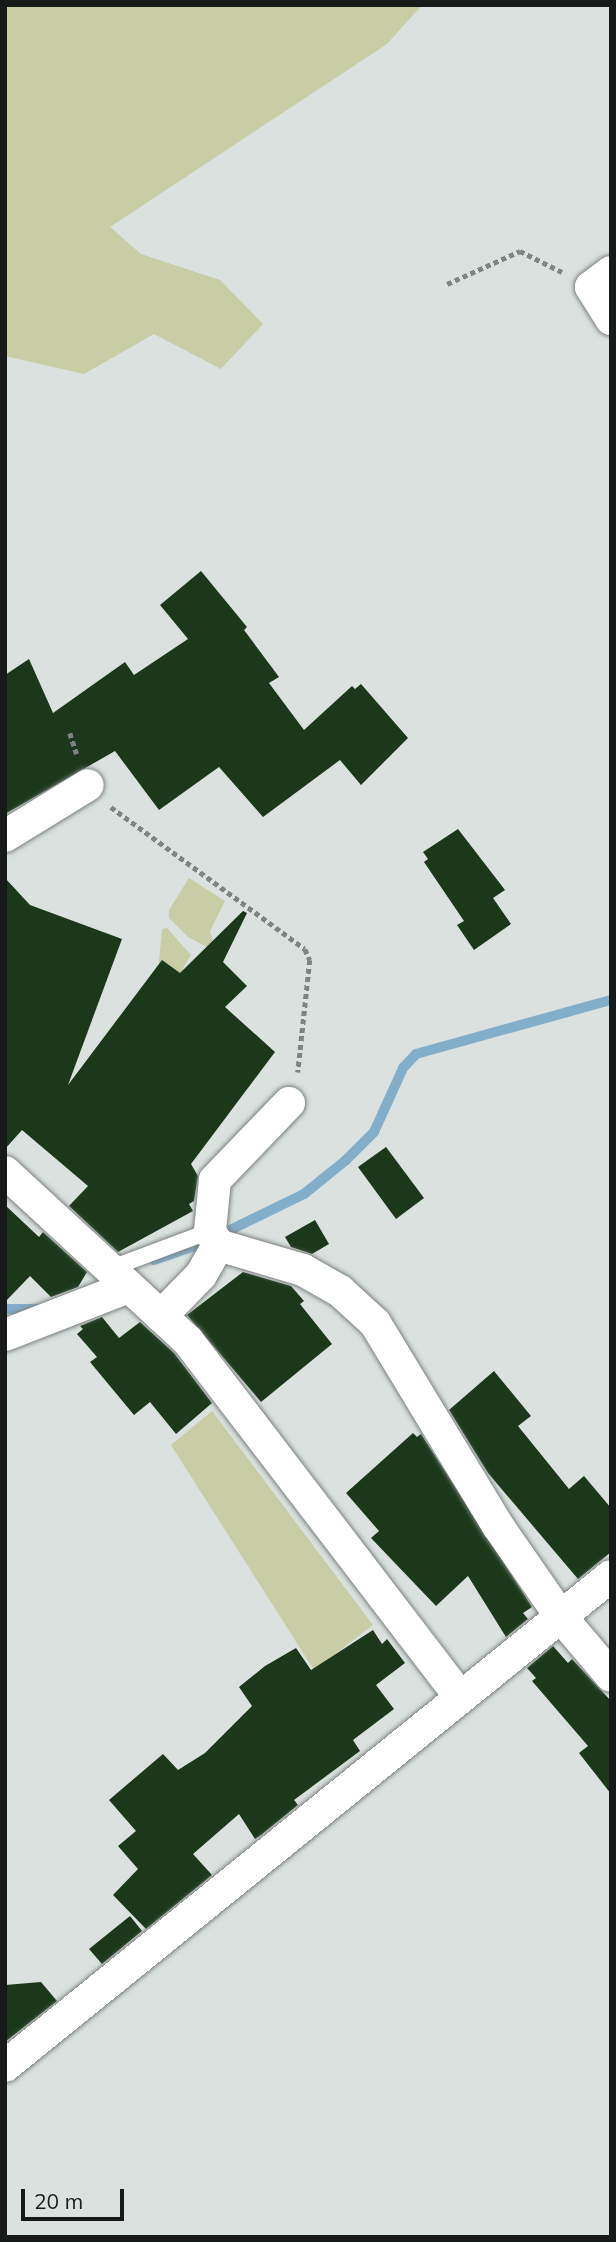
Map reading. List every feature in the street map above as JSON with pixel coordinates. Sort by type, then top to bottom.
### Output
[{"type":"street","points":[[601,279],[611,319]]},
{"type":"street","points":[[5,835],[88,785]]},
{"type":"street","points":[[161,1316],[201,1275],[214,1238],[215,1180],[289,1103]]},
{"type":"street","points":[[5,1172],[188,1340],[459,1696]]},
{"type":"street","points":[[214,1238],[303,1270],[340,1292],[375,1323],[498,1526],[561,1616],[611,1676]]},
{"type":"street","points":[[5,1335],[119,1278]]},
{"type":"street","points":[[5,2066],[459,1696],[611,1576]]},
{"type":"lane","points":[[119,1278],[214,1238]]},
{"type":"path","points":[[447,284],[520,251],[601,279]]},
{"type":"path","points":[[88,785],[94,795],[305,949],[310,960],[299,1068],[289,1103]]},
{"type":"green space","points":[[5,5],[422,5],[387,44],[110,227],[141,254],[220,280],[263,324],[221,369],[154,334],[84,374],[5,356]]},
{"type":"green space","points":[[189,878],[225,901],[210,931],[213,942],[207,947],[188,937],[169,918],[169,910]]},
{"type":"green space","points":[[167,928],[191,955],[183,968],[185,982],[159,963],[162,929]]},
{"type":"green space","points":[[212,1411],[373,1625],[314,1670],[171,1445]]},
{"type":"building","points":[[201,571],[247,627],[244,630],[279,677],[269,683],[304,730],[352,686],[355,689],[361,684],[408,738],[361,785],[340,760],[263,817],[219,767],[159,810],[115,751],[5,814],[5,675],[29,659],[53,713],[125,662],[134,675],[188,639],[160,605]]},
{"type":"building","points":[[458,829],[505,890],[493,898],[511,924],[474,950],[457,925],[464,921],[424,862],[428,859],[423,852]]},
{"type":"building","points":[[5,878],[30,905],[122,939],[68,1085],[162,960],[180,973],[243,911],[247,913],[223,962],[247,986],[225,1007],[275,1052],[191,1164],[198,1176],[194,1201],[189,1204],[193,1211],[118,1252],[69,1206],[88,1186],[22,1130],[5,1149]]},
{"type":"building","points":[[386,1147],[424,1198],[396,1219],[358,1167]]},
{"type":"building","points":[[5,1205],[39,1237],[43,1232],[87,1272],[78,1287],[51,1297],[30,1276],[5,1302]]},
{"type":"building","points":[[315,1220],[329,1244],[312,1254],[291,1247],[285,1237]]},
{"type":"building","points":[[243,1272],[291,1286],[304,1301],[300,1304],[332,1344],[261,1402],[187,1315]]},
{"type":"building","points":[[102,1317],[119,1338],[140,1322],[174,1353],[212,1403],[176,1434],[150,1402],[134,1415],[90,1362],[97,1357],[77,1334],[83,1329],[80,1326]]},
{"type":"building","points":[[494,1371],[531,1416],[518,1426],[569,1489],[584,1476],[611,1508],[611,1552],[578,1579],[488,1473],[449,1410]]},
{"type":"building","points":[[413,1433],[417,1437],[421,1434],[532,1607],[523,1613],[528,1619],[506,1637],[468,1576],[436,1606],[371,1538],[379,1531],[346,1493]]},
{"type":"building","points":[[373,1630],[382,1644],[387,1639],[405,1663],[376,1685],[394,1709],[353,1740],[360,1751],[294,1800],[298,1805],[261,1835],[255,1839],[239,1814],[193,1854],[212,1875],[146,1929],[113,1895],[138,1869],[118,1846],[136,1831],[109,1800],[163,1754],[178,1770],[205,1753],[252,1706],[239,1687],[265,1666],[296,1648],[311,1670]]},
{"type":"building","points":[[553,1646],[568,1663],[572,1659],[611,1701],[611,1794],[579,1753],[588,1746],[532,1681],[536,1678],[527,1668]]},
{"type":"building","points":[[130,1916],[142,1931],[102,1964],[89,1949]]},
{"type":"building","points":[[41,1982],[57,2001],[5,2042],[5,1985]]},
{"type":"waterway","points":[[224,1233],[304,1194],[346,1160],[374,1132],[403,1068],[416,1054],[611,1000]]},
{"type":"waterway","points":[[154,1260],[201,1244]]},
{"type":"waterway","points":[[5,1309],[41,1309]]}]
